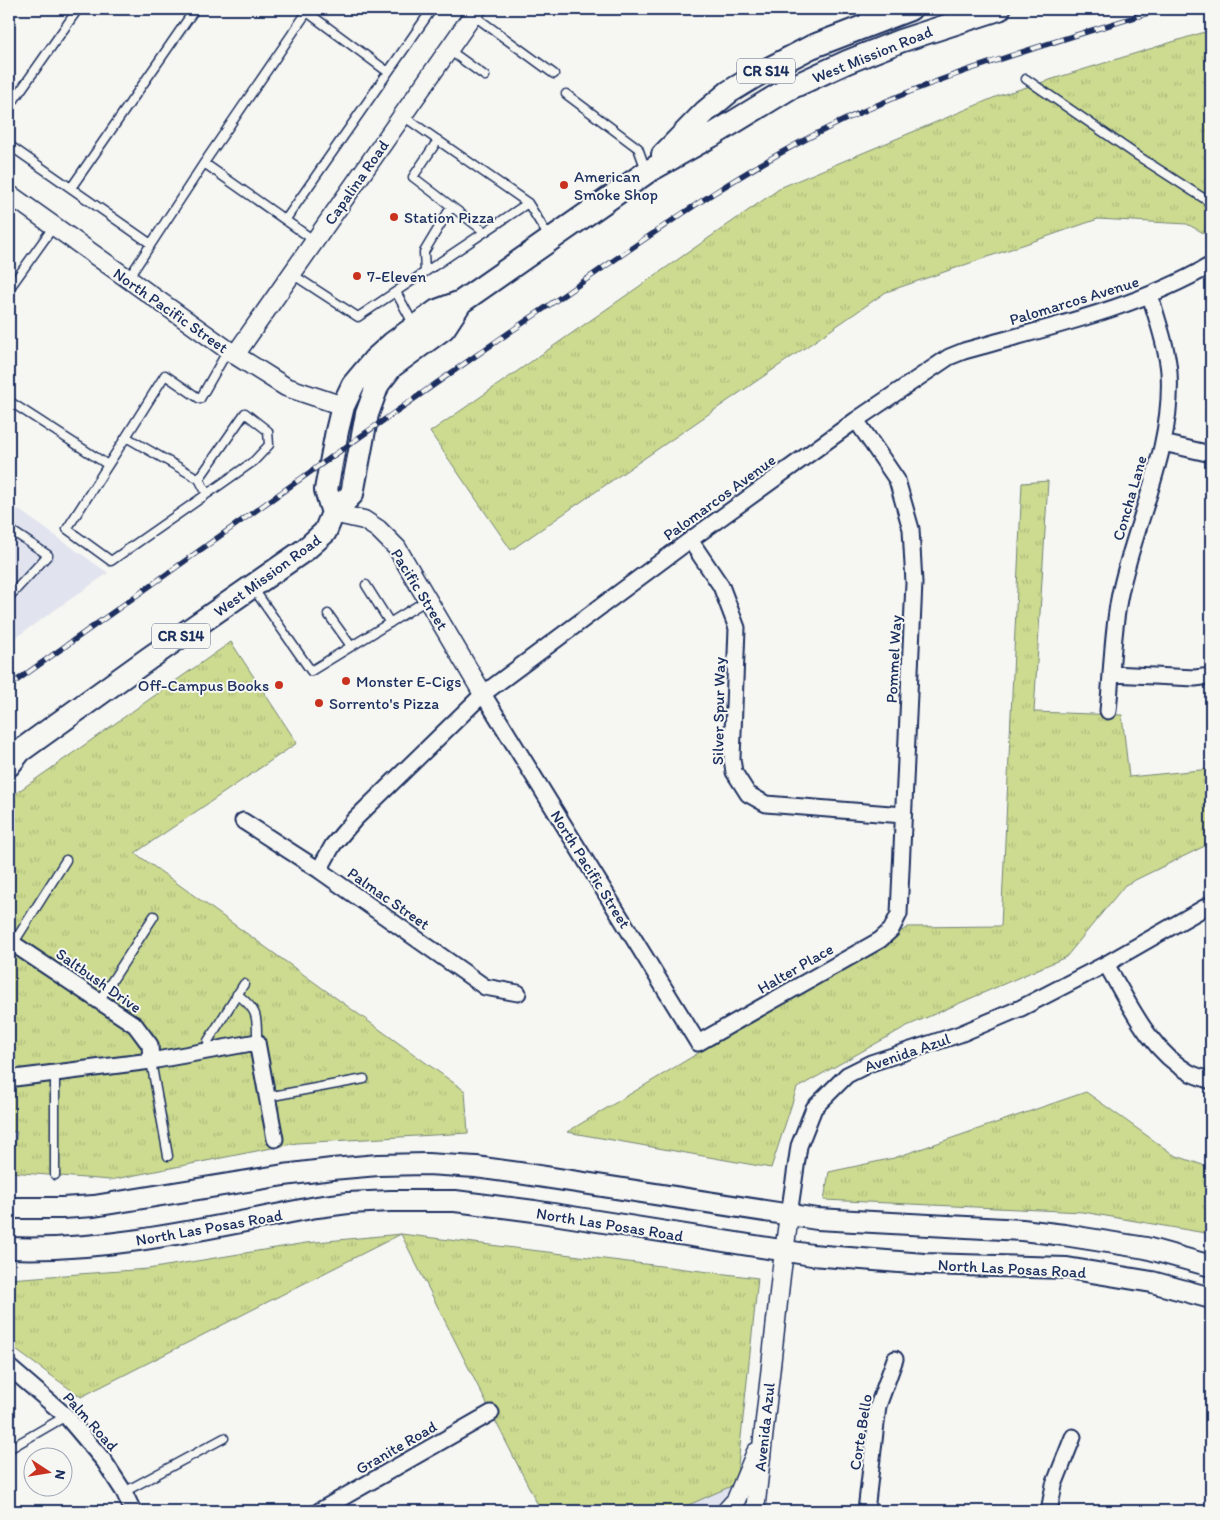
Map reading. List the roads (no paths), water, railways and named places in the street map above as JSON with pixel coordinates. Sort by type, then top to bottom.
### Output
[{"type":"main road","name":"West Mission Road","points":[[647,172],[698,118],[729,92],[866,16],[910,9]]},
{"type":"main road","name":"West Mission Road","points":[[333,513],[326,490],[343,406],[352,385],[363,371],[387,348],[437,311],[461,302],[647,172],[788,89],[847,62],[900,41],[992,10]]},
{"type":"main road","name":"West Mission Road","points":[[12,756],[306,550],[325,532],[333,513],[352,494],[367,414],[378,384],[392,366],[444,328],[461,302]]},
{"type":"main road","name":"North Las Posas Road","points":[[9,1208],[94,1206],[332,1169],[378,1165],[426,1164],[476,1167],[843,1222],[1022,1230],[1056,1234],[1146,1248],[1211,1266]]},
{"type":"main road","name":"North Las Posas Road","points":[[9,1248],[46,1249],[122,1242],[333,1205],[423,1200],[524,1210],[812,1255],[924,1264],[1067,1268],[1152,1282],[1211,1298]]},
{"type":"street","name":"Capalina Road","points":[[232,353],[316,241],[475,12]]},
{"type":"street","name":"North Pacific Street","points":[[9,194],[232,353],[286,387],[343,406]]},
{"type":"street","name":"Palomarcos Avenue","points":[[320,870],[333,845],[355,819],[483,694],[690,540],[856,420],[949,357],[964,351],[1114,310],[1183,281],[1211,265]]},
{"type":"street","name":"Concha Lane","points":[[1108,711],[1112,674],[1112,636],[1120,593],[1163,444],[1168,409],[1169,372],[1165,346],[1150,295]]},
{"type":"street","name":"Pommel Way","points":[[856,420],[897,480],[911,529],[914,582],[899,914]]},
{"type":"street","points":[[1163,444],[1211,454]]},
{"type":"street","name":"Pacific Street","points":[[333,513],[364,520],[378,529],[396,548],[483,694]]},
{"type":"street","name":"Silver Spur Way","points":[[690,540],[722,586],[737,628],[732,759],[734,772],[748,794],[766,804],[903,814]]},
{"type":"street","points":[[1112,674],[1195,678],[1211,676]]},
{"type":"street","name":"North Pacific Street","points":[[483,694],[698,1043]]},
{"type":"street","name":"Palmac Street","points":[[243,821],[320,870],[485,987],[518,993]]},
{"type":"street","name":"Avenida Azul","points":[[755,1511],[784,1251],[799,1146],[814,1108],[847,1075],[871,1063],[960,1034],[1021,1008],[1106,964],[1211,904]]},
{"type":"street","name":"Halter Place","points":[[698,1043],[880,940],[891,930],[899,914]]},
{"type":"street","name":"Saltbush Drive","points":[[11,942],[135,1025],[150,1046],[151,1062]]},
{"type":"street","points":[[1106,964],[1149,1036],[1166,1055],[1190,1073],[1211,1081]]},
{"type":"street","points":[[9,1077],[15,1078],[151,1062],[257,1042],[275,1140]]},
{"type":"street","name":"Corte Bello","points":[[866,1511],[878,1406],[895,1359]]},
{"type":"street","name":"Palm Road","points":[[9,1366],[66,1416],[104,1461],[124,1492],[133,1511]]},
{"type":"street","name":"Granite Road","points":[[319,1511],[491,1413]]},
{"type":"street","points":[[726,1511],[736,1500],[764,1434]]},
{"type":"street","points":[[1049,1511],[1054,1485],[1073,1438]]},
{"type":"lane","points":[[9,107],[78,9]]},
{"type":"lane","points":[[71,188],[195,9]]},
{"type":"lane","points":[[286,219],[432,9]]},
{"type":"lane","points":[[128,279],[305,10],[388,72]]},
{"type":"lane","points":[[475,12],[554,74]]},
{"type":"lane","points":[[448,50],[485,76]]},
{"type":"lane","points":[[1026,79],[1138,156],[1211,203]]},
{"type":"lane","points":[[566,94],[638,148],[647,172]]},
{"type":"lane","points":[[402,116],[528,203],[551,240]]},
{"type":"lane","points":[[438,140],[413,177],[484,232]]},
{"type":"lane","points":[[9,145],[151,244]]},
{"type":"lane","points":[[204,163],[316,241]]},
{"type":"lane","points":[[292,274],[358,317],[528,203]]},
{"type":"lane","points":[[425,272],[424,252],[452,207]]},
{"type":"lane","points":[[9,289],[54,226]]},
{"type":"lane","points":[[396,292],[415,327]]},
{"type":"lane","points":[[199,480],[245,413],[268,431],[269,446],[254,461],[111,561],[67,528],[165,375],[200,399],[232,353]]},
{"type":"lane","points":[[9,401],[108,465]]},
{"type":"lane","points":[[126,437],[199,480],[207,494]]},
{"type":"lane","points":[[9,529],[48,555],[9,597]]},
{"type":"lane","points":[[366,585],[390,623]]},
{"type":"lane","points":[[252,587],[311,671],[427,600]]},
{"type":"lane","points":[[328,614],[351,646]]},
{"type":"lane","points":[[11,942],[66,860]]},
{"type":"lane","points":[[99,1001],[154,916]]},
{"type":"lane","points":[[210,1051],[208,1041],[244,984]]},
{"type":"lane","points":[[237,994],[250,1004],[257,1018],[257,1042]]},
{"type":"lane","points":[[151,1062],[168,1156]]},
{"type":"lane","points":[[55,1073],[55,1175]]},
{"type":"lane","points":[[267,1097],[364,1079]]},
{"type":"lane","points":[[9,1449],[66,1416]]},
{"type":"lane","points":[[124,1492],[224,1438]]},
{"type":"railway","points":[[9,686],[472,358],[721,188],[797,144],[875,106],[996,60],[1161,9]]},
{"type":"place","name":"American Smoke Shop","points":[[564,185]]},
{"type":"place","name":"Station Pizza","points":[[394,217]]},
{"type":"place","name":"7-Eleven","points":[[357,276]]},
{"type":"place","name":"Monster E-Cigs","points":[[346,681]]},
{"type":"place","name":"Off-Campus Books","points":[[279,685]]},
{"type":"place","name":"Sorrento's Pizza","points":[[319,703]]}]
